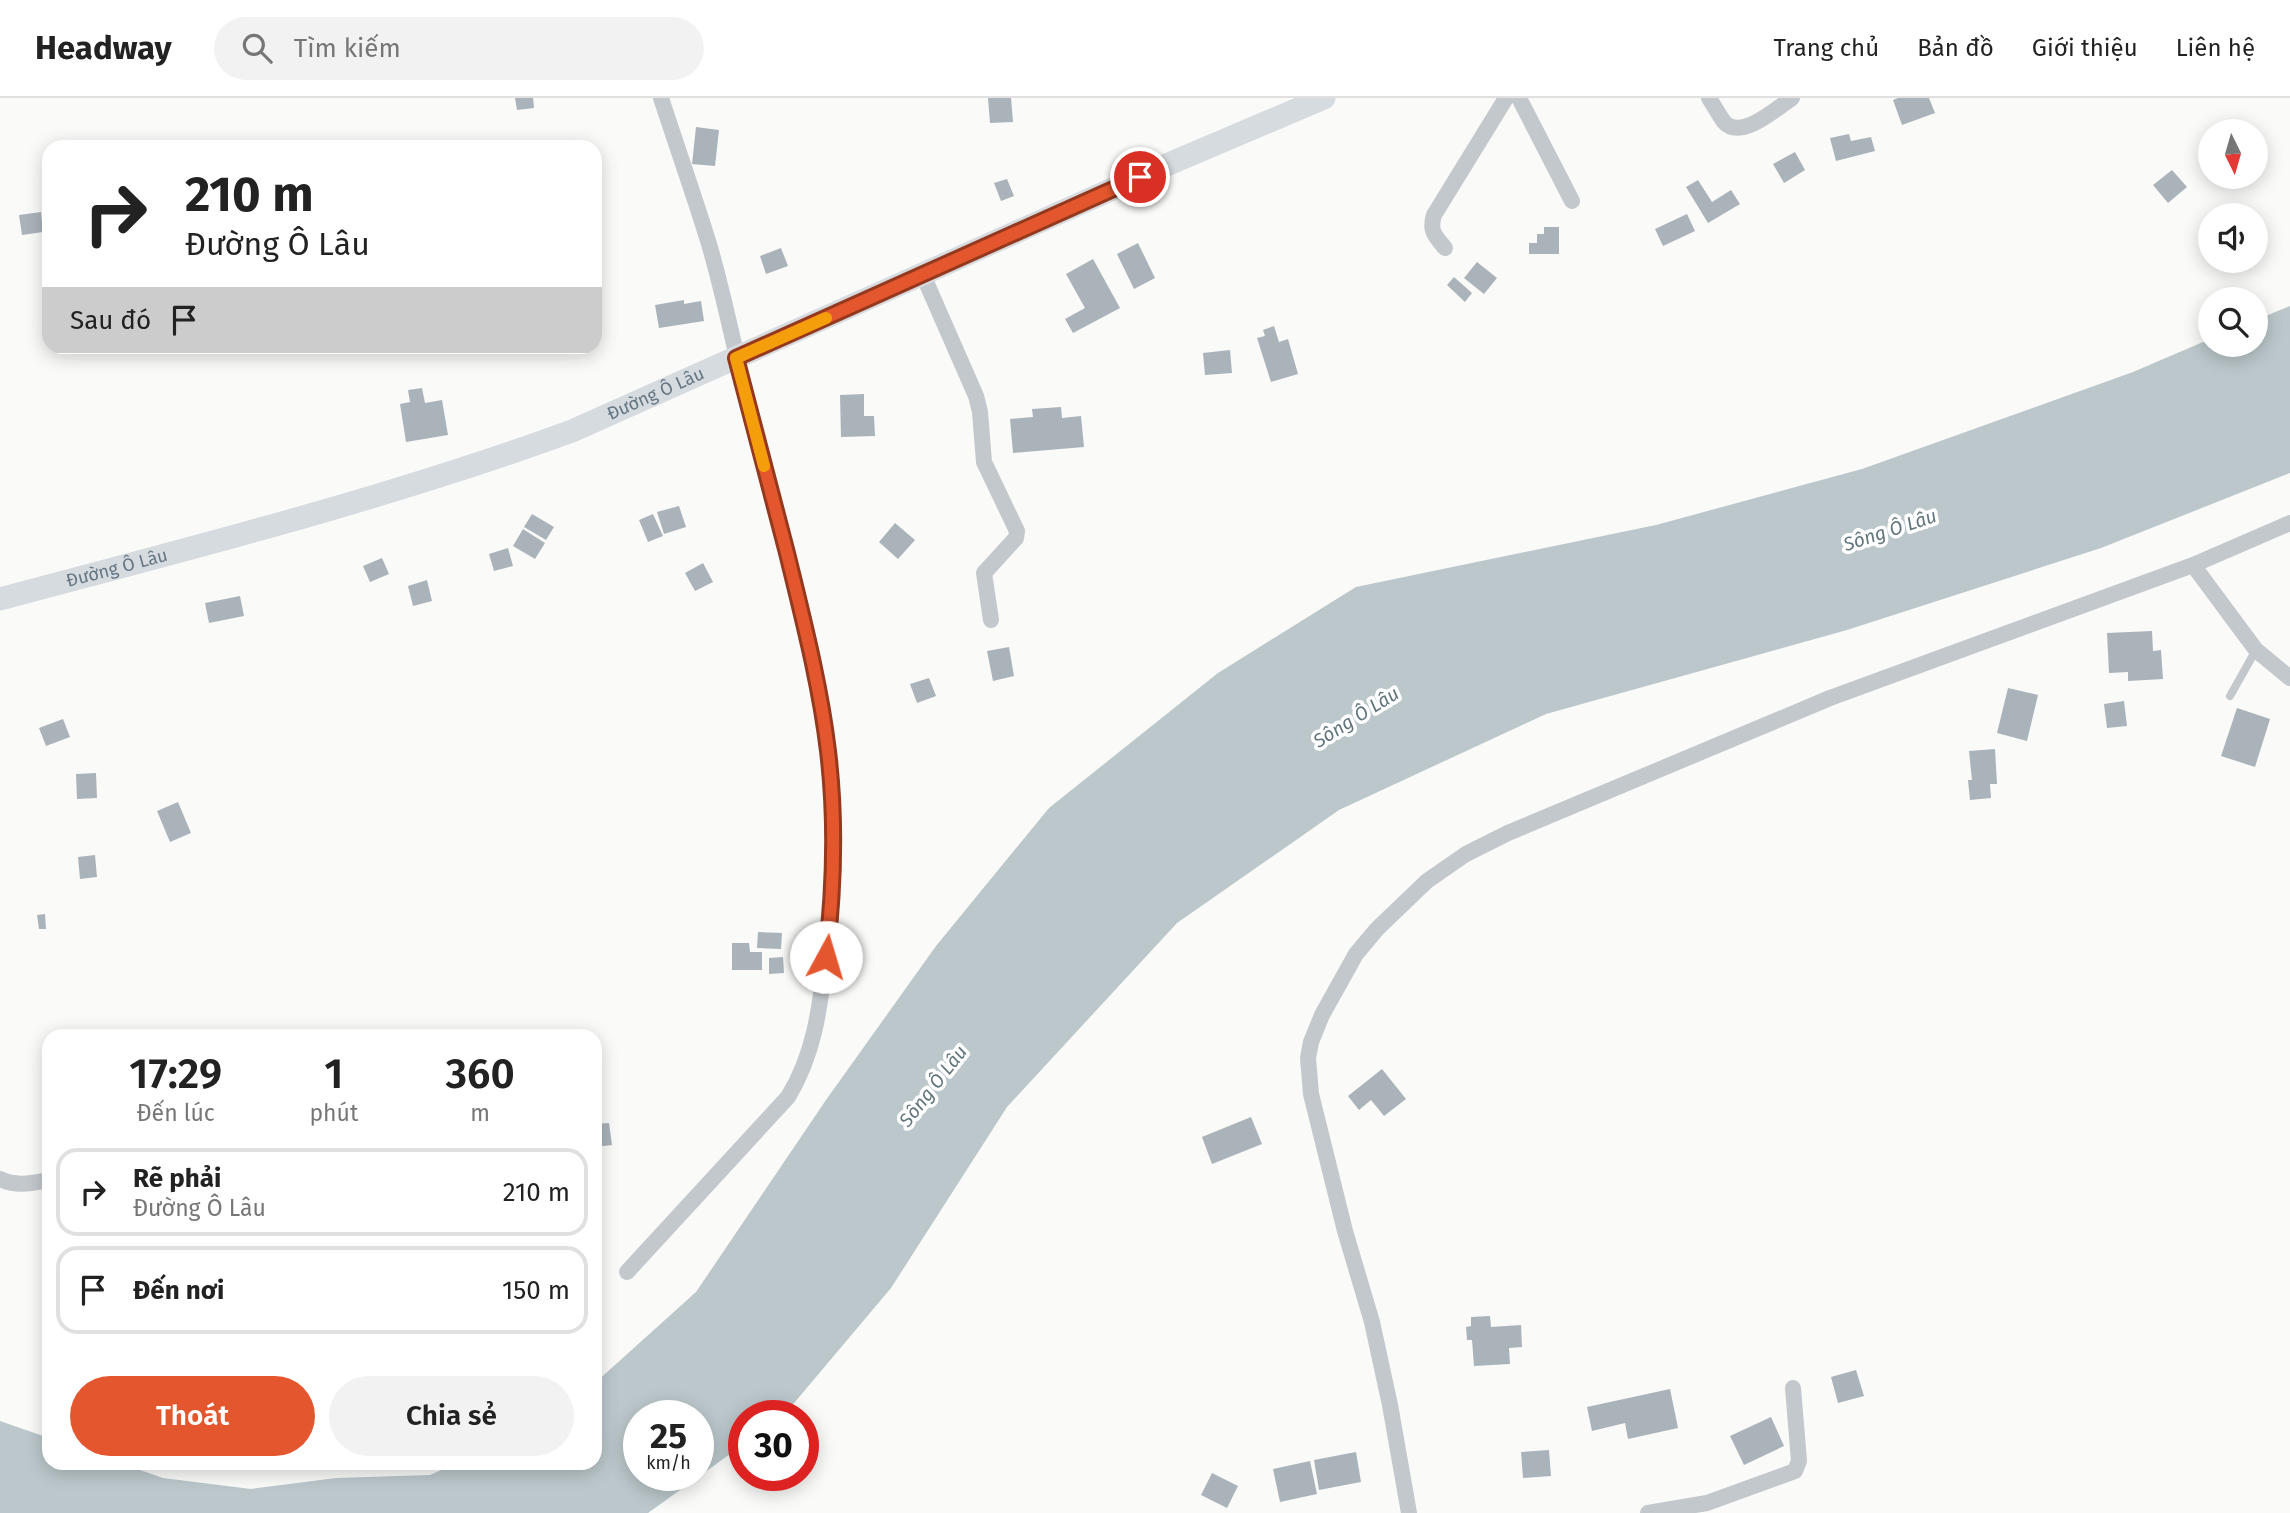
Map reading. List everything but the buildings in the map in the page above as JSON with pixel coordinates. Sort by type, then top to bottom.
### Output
[{"type":"main road","name":"Đường Ô Lâu","points":[[0,599],[212,543],[501,457],[572,431],[1164,166],[1324,98]]},
{"type":"street","points":[[626,1272],[788,1097],[800,1077],[809,1053],[821,1000],[831,897],[828,752],[820,693],[709,244],[660,98]]},
{"type":"street","points":[[1445,248],[1432,232],[1430,226],[1434,215],[1506,98]]},
{"type":"street","points":[[1519,98],[1572,201]]},
{"type":"street","points":[[1709,98],[1725,122],[1736,128],[1750,126],[1792,98]]},
{"type":"street","points":[[923,275],[976,397],[980,412],[984,462],[1017,531],[1016,538],[984,573],[991,620]]},
{"type":"street","points":[[1409,1513],[1395,1429],[1372,1322],[1345,1231],[1309,1076],[1311,1042],[1322,1015],[1356,954],[1377,929],[1427,881],[1466,855],[1508,833],[1830,698],[2193,565],[2290,523]]},
{"type":"street","points":[[2193,565],[2256,650],[2290,678]]},
{"type":"street","points":[[0,1179],[19,1184],[42,1181]]},
{"type":"street","points":[[1648,1513],[1707,1503],[1795,1471],[1800,1461],[1793,1388]]},
{"type":"lane","points":[[2230,696],[2256,650]]},
{"type":"water","name":"Sông Ô Lâu","points":[[2290,306],[2290,473],[2101,548],[1847,630],[1546,714],[1339,810],[1177,923],[1007,1107],[891,1288],[797,1400],[728,1400],[728,1456],[714,1466],[714,1400],[623,1400],[623,1491],[679,1491],[648,1513],[0,1513],[0,1421],[42,1436],[42,1470],[140,1470],[163,1478],[251,1489],[336,1478],[430,1475],[441,1470],[602,1470],[602,1377],[696,1292],[826,1100],[936,946],[1049,808],[1218,673],[1356,587],[1656,525],[1862,469],[2133,372],[2198,344],[2198,357],[2268,357],[2268,315]]},
{"type":"slow traffic","points":[[764,466],[736,358],[826,318]]},
{"type":"route","points":[[826,957],[832,835],[828,752],[820,693],[806,628],[736,358],[1140,177]]}]
